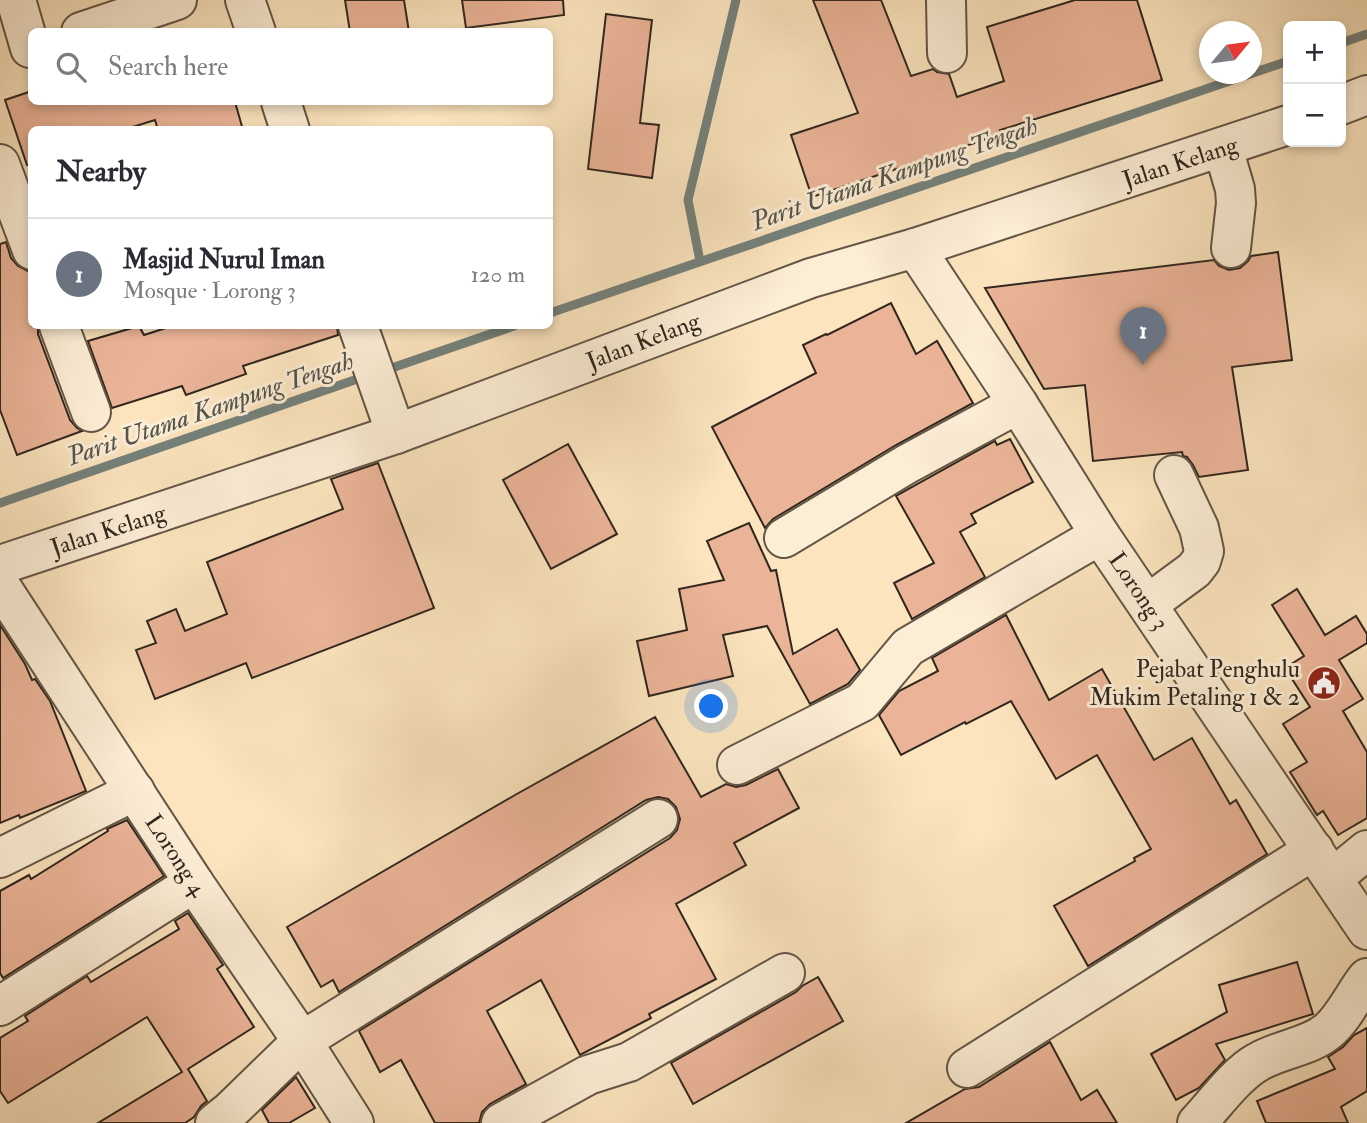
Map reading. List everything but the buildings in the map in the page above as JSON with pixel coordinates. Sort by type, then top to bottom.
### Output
[{"type":"street","points":[[16,0],[21,51]]},
{"type":"street","points":[[93,28],[177,0]]},
{"type":"street","points":[[246,0],[255,28]]},
{"type":"street","points":[[946,0],[947,53]]},
{"type":"street","points":[[1346,103],[1367,95]]},
{"type":"street","points":[[282,105],[289,126]]},
{"type":"street","name":"Jalan Kelang","points":[[0,565],[396,434],[811,278],[915,248],[1283,127]]},
{"type":"street","points":[[1223,148],[1235,189],[1231,248]]},
{"type":"street","points":[[0,164],[28,239]]},
{"type":"street","name":"Lorong 3","points":[[915,248],[1100,535],[1367,930]]},
{"type":"street","points":[[61,329],[92,412]]},
{"type":"street","points":[[362,337],[396,434]]},
{"type":"street","points":[[784,538],[907,464],[1018,404]]},
{"type":"street","points":[[1148,604],[1194,569],[1201,561],[1204,551],[1199,528],[1174,475]]},
{"type":"street","points":[[737,765],[862,702],[908,647],[1100,535]]},
{"type":"street","name":"Lorong 4","points":[[0,585],[354,1123]]},
{"type":"street","points":[[0,858],[135,792]]},
{"type":"street","points":[[215,1123],[302,1041],[658,819]]},
{"type":"street","points":[[967,1068],[1323,864],[1367,850]]},
{"type":"street","points":[[0,1006],[194,883]]},
{"type":"street","points":[[501,1123],[588,1075],[629,1062],[785,972]]},
{"type":"street","points":[[1197,1123],[1247,1069],[1261,1060],[1328,1032],[1367,978]]},
{"type":"waterway","points":[[700,261],[688,200],[736,0]]},
{"type":"waterway","name":"Parit Utama Kampung Tengah","points":[[1346,41],[1367,34]]},
{"type":"waterway","name":"Parit Utama Kampung Tengah","points":[[553,312],[1283,63]]},
{"type":"waterway","name":"Parit Utama Kampung Tengah","points":[[383,371],[505,329]]},
{"type":"waterway","name":"Parit Utama Kampung Tengah","points":[[0,503],[366,376]]},
{"type":"place","name":"Masjid Nurul Iman","points":[[1143,365]]},
{"type":"place","name":"Pejabat Penghulu Mukim Petaling 1 & 2","points":[[1324,683]]}]
